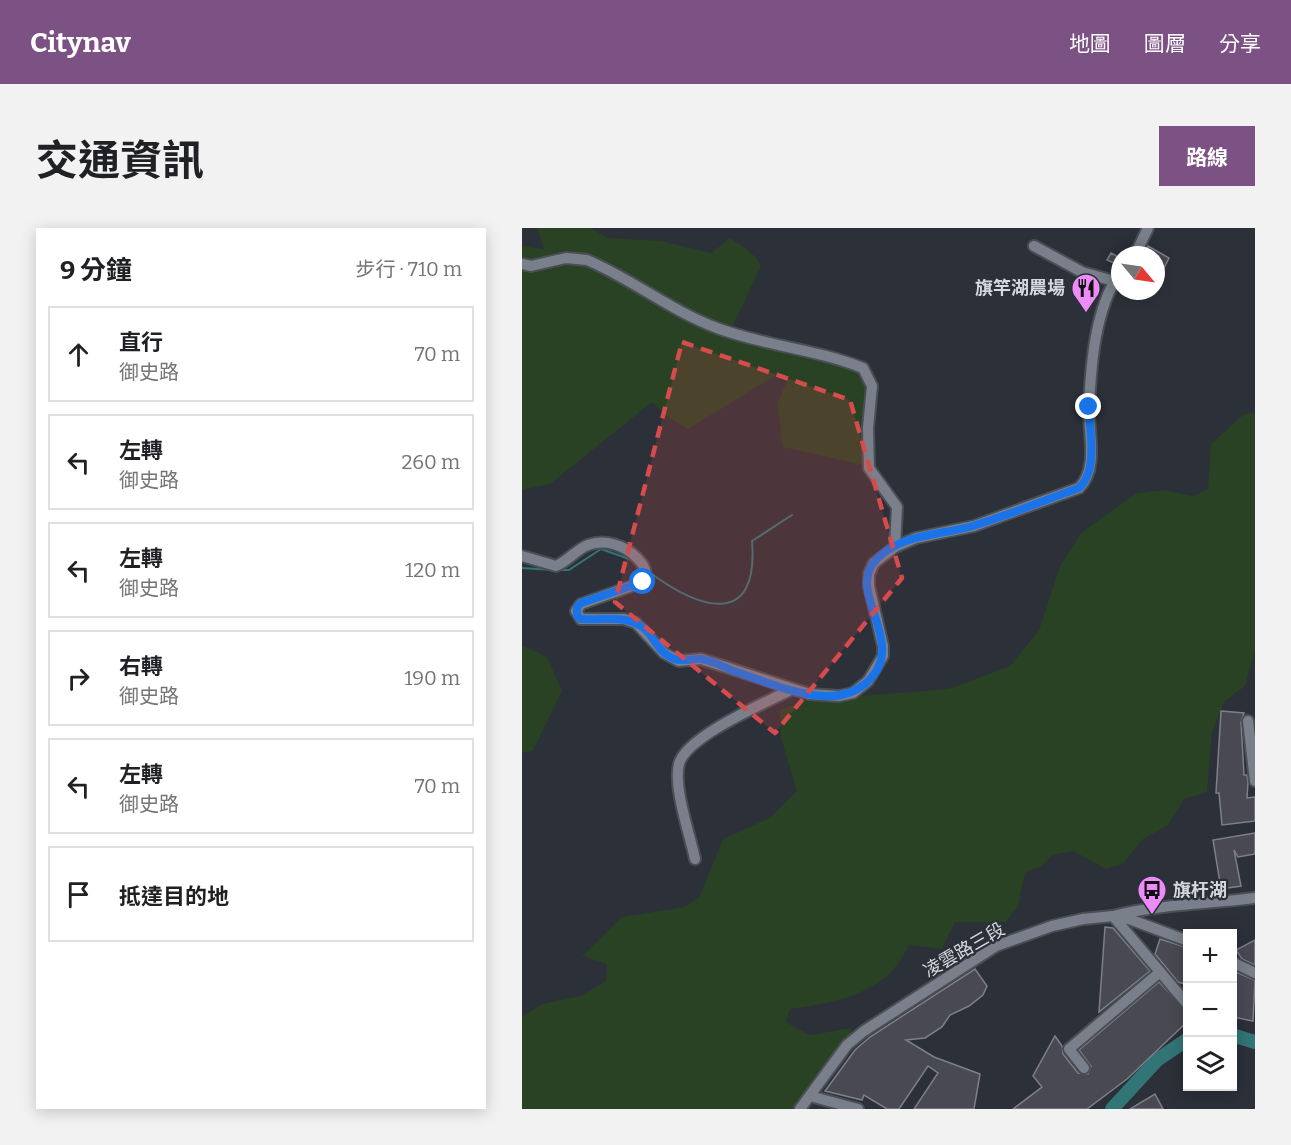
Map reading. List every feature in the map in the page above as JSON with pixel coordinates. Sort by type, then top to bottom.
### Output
[{"type":"street","points":[[1139,246],[1148,228]]},
{"type":"street","points":[[1034,246],[1067,265],[1111,275]]},
{"type":"street","points":[[522,264],[531,266],[566,258],[587,260],[716,328],[756,341],[844,360],[863,368],[872,386],[868,428],[869,468],[897,507],[895,547]]},
{"type":"street","points":[[522,556],[556,566],[587,546],[602,543],[625,548],[646,570],[643,582],[581,603],[577,607],[577,616],[581,619],[624,620],[636,623],[671,658],[679,661],[701,659],[792,689],[822,696],[853,693],[876,670],[883,656],[883,645],[872,605],[869,574],[874,563],[895,547],[916,538],[974,526],[1079,488],[1084,482],[1090,465],[1089,407],[1096,337],[1111,293]]},
{"type":"street","points":[[695,859],[678,778],[679,763],[686,751],[703,737],[792,689]]},
{"type":"street","points":[[1248,721],[1255,781]]},
{"type":"street","points":[[1183,999],[1113,916],[1140,909],[1198,901],[1255,898]]},
{"type":"street","name":"凌雲路三段","points":[[800,1109],[847,1045],[864,1031],[996,946],[1052,926],[1083,919],[1113,916],[1129,919],[1183,939]]},
{"type":"street","points":[[1237,964],[1255,973]]},
{"type":"street","points":[[1084,1068],[1069,1049],[1104,1022],[1160,972]]},
{"type":"street","points":[[810,1096],[858,1109]]},
{"type":"highlighted area","points":[[682,342],[850,400],[902,578],[775,733],[615,602]]},
{"type":"green space","points":[[537,228],[591,228],[607,238],[661,241],[711,253],[730,238],[743,247],[755,257],[761,266],[731,330],[852,362],[874,371],[863,465],[783,447],[777,404],[787,381],[778,374],[688,429],[669,418],[652,402],[550,484],[522,490],[522,246],[544,249]]},
{"type":"green space","points":[[1255,413],[1255,650],[1245,686],[1224,702],[1212,732],[1207,792],[1184,799],[1168,825],[1142,840],[1124,863],[1106,869],[1073,851],[1052,855],[1042,866],[1025,873],[1018,906],[1006,922],[955,922],[942,949],[910,945],[891,972],[870,988],[830,1002],[790,1009],[786,1022],[810,1035],[851,1028],[851,1043],[796,1109],[522,1109],[522,1017],[542,1004],[580,996],[606,981],[607,964],[582,956],[622,917],[684,907],[699,898],[723,839],[771,817],[797,791],[781,738],[780,710],[808,700],[949,689],[1010,666],[1039,630],[1060,566],[1081,533],[1135,494],[1163,490],[1193,496],[1208,489],[1211,444],[1244,414]]},
{"type":"green space","points":[[522,645],[547,657],[562,691],[533,751],[522,753]]},
{"type":"building","points":[[1221,711],[1244,713],[1241,722],[1244,775],[1247,775],[1248,782],[1247,798],[1255,797],[1255,821],[1222,825],[1219,793],[1216,793]]},
{"type":"building","points":[[1255,833],[1255,854],[1238,857],[1234,850],[1241,886],[1221,889],[1213,840]]},
{"type":"building","points":[[1105,927],[1113,928],[1150,971],[1099,1012]]},
{"type":"building","points":[[1160,939],[1183,946],[1183,984],[1178,982],[1155,954]]},
{"type":"building","points":[[1255,940],[1255,965],[1242,959],[1237,949]]},
{"type":"building","points":[[975,969],[987,986],[983,995],[969,1006],[950,1015],[942,1027],[925,1038],[906,1040],[934,1057],[980,1074],[974,1109],[914,1109],[938,1073],[928,1066],[899,1109],[887,1109],[864,1095],[862,1100],[825,1091],[855,1050],[870,1037]]},
{"type":"building","points":[[1237,973],[1255,980],[1253,1021],[1237,1018]]},
{"type":"building","points":[[1159,982],[1183,1007],[1183,1026],[1127,1079],[1087,1109],[1013,1109],[1042,1087],[1033,1076],[1055,1036],[1062,1046],[1063,1054],[1078,1073],[1088,1074],[1091,1066],[1079,1050]]},
{"type":"building","points":[[1155,1094],[1163,1109],[1130,1109]]},
{"type":"waterway","points":[[649,572],[668,585],[705,602],[722,604],[736,600],[746,589],[752,569],[752,541],[792,515]]},
{"type":"waterway","points":[[559,570],[569,570],[601,549],[632,560]]},
{"type":"waterway","points":[[522,568],[553,570]]},
{"type":"waterway","points":[[1237,1037],[1255,1042]]},
{"type":"waterway","points":[[1112,1109],[1157,1060],[1183,1042]]},
{"type":"place","name":"旗竿湖農場","points":[[1086,314]]},
{"type":"place","name":"旗杆湖","points":[[1152,916]]},
{"type":"route","points":[[643,582],[581,603],[577,607],[577,616],[589,620],[601,618],[636,623],[652,637],[664,653],[679,661],[701,659],[809,694],[839,696],[853,693],[868,681],[883,656],[883,645],[869,586],[869,574],[874,563],[895,547],[916,538],[974,526],[1079,488],[1088,477],[1090,465],[1089,407]]}]
